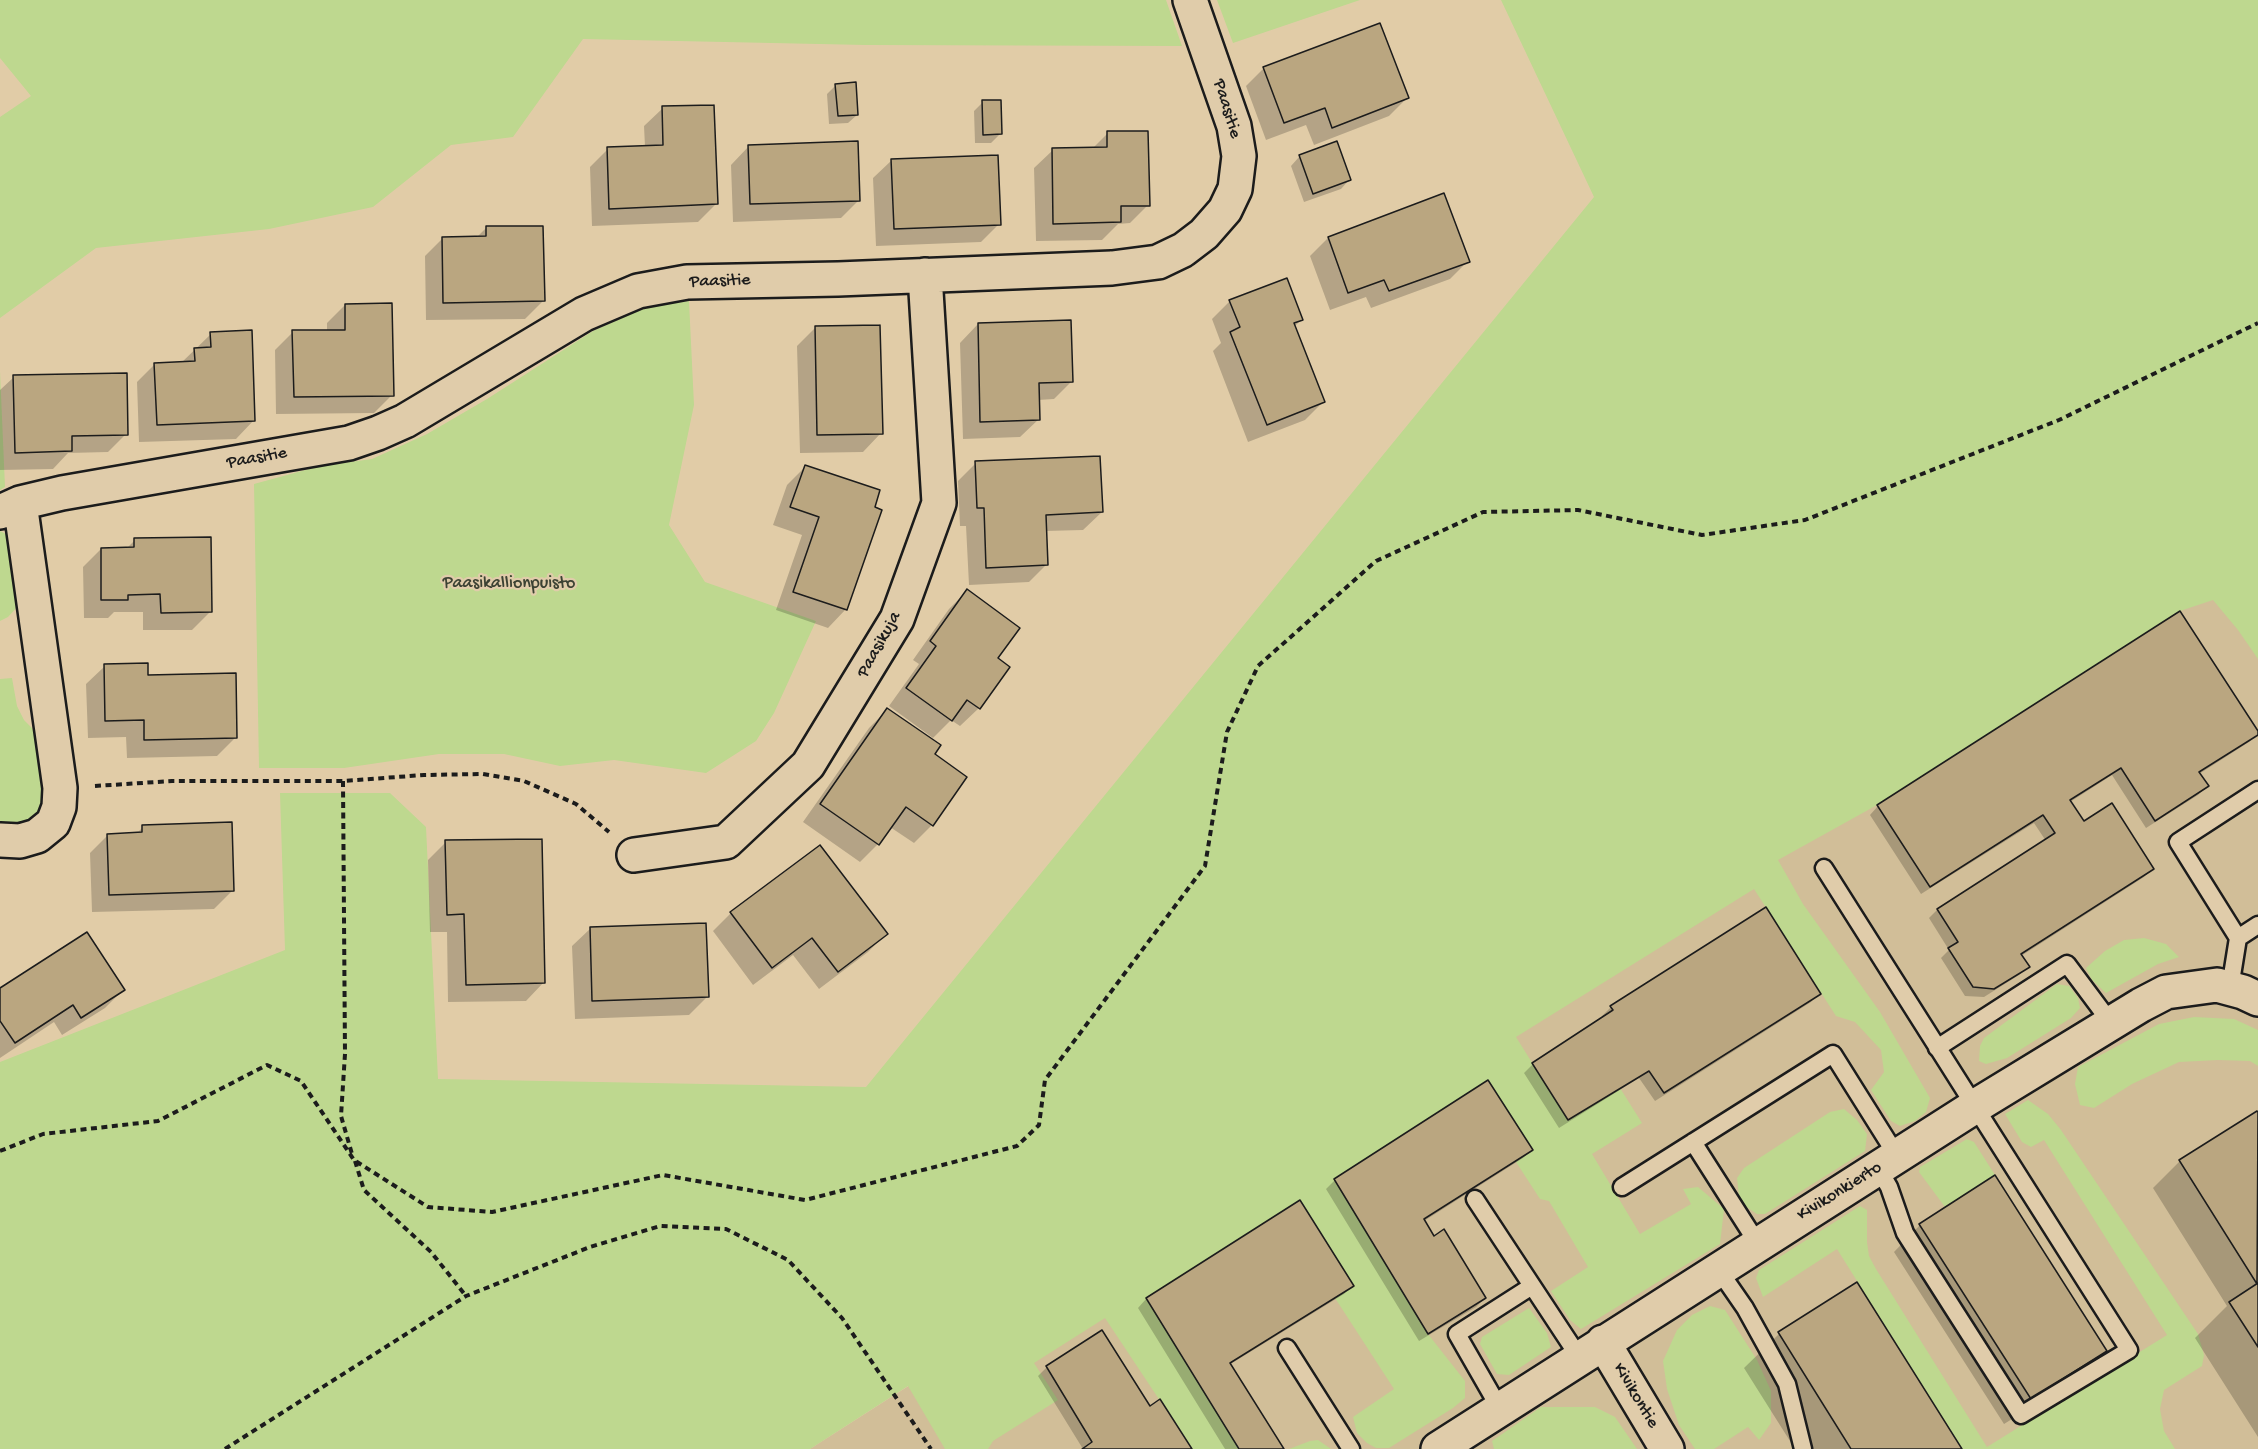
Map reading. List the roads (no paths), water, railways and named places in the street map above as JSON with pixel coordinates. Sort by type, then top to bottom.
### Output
[{"type":"street","name":"Paasitie","points":[[0,840],[20,841],[37,836],[53,823],[59,807],[60,788],[10,508],[62,493],[349,443],[378,433],[405,421],[584,314],[638,291],[687,282],[1124,267],[1158,262],[1183,250],[1204,234],[1224,210],[1235,189],[1239,156],[1234,126],[1190,0]]},
{"type":"street","name":"Paasikuja","points":[[634,855],[726,842],[808,765],[897,619],[939,503],[925,275]]},
{"type":"street","name":"Kivikonkierto","points":[[1453,1445],[1500,1409],[1591,1350],[1974,1107],[2111,1023],[2166,992],[2217,985],[2244,994]]},
{"type":"street","name":"Kivikontie","points":[[1591,1350],[1667,1449]]},
{"type":"lane","points":[[2244,994],[2238,938],[2178,842],[2258,790]]},
{"type":"lane","points":[[1622,1187],[1833,1054],[1887,1162],[1889,1187],[1905,1233],[2021,1415],[2129,1350],[1824,868]]},
{"type":"lane","points":[[2238,938],[2258,925]]},
{"type":"lane","points":[[1937,1048],[2067,964],[2111,1023]]},
{"type":"lane","points":[[1693,1142],[1758,1244]]},
{"type":"lane","points":[[1476,1199],[1532,1286],[1591,1350]]},
{"type":"lane","points":[[1718,1269],[1745,1308],[1787,1384],[1803,1449]]},
{"type":"lane","points":[[1500,1409],[1458,1334],[1532,1286]]},
{"type":"lane","points":[[1287,1348],[1351,1449]]},
{"type":"park label","name":"Paasikallionpuisto","points":[[509,584]]}]
